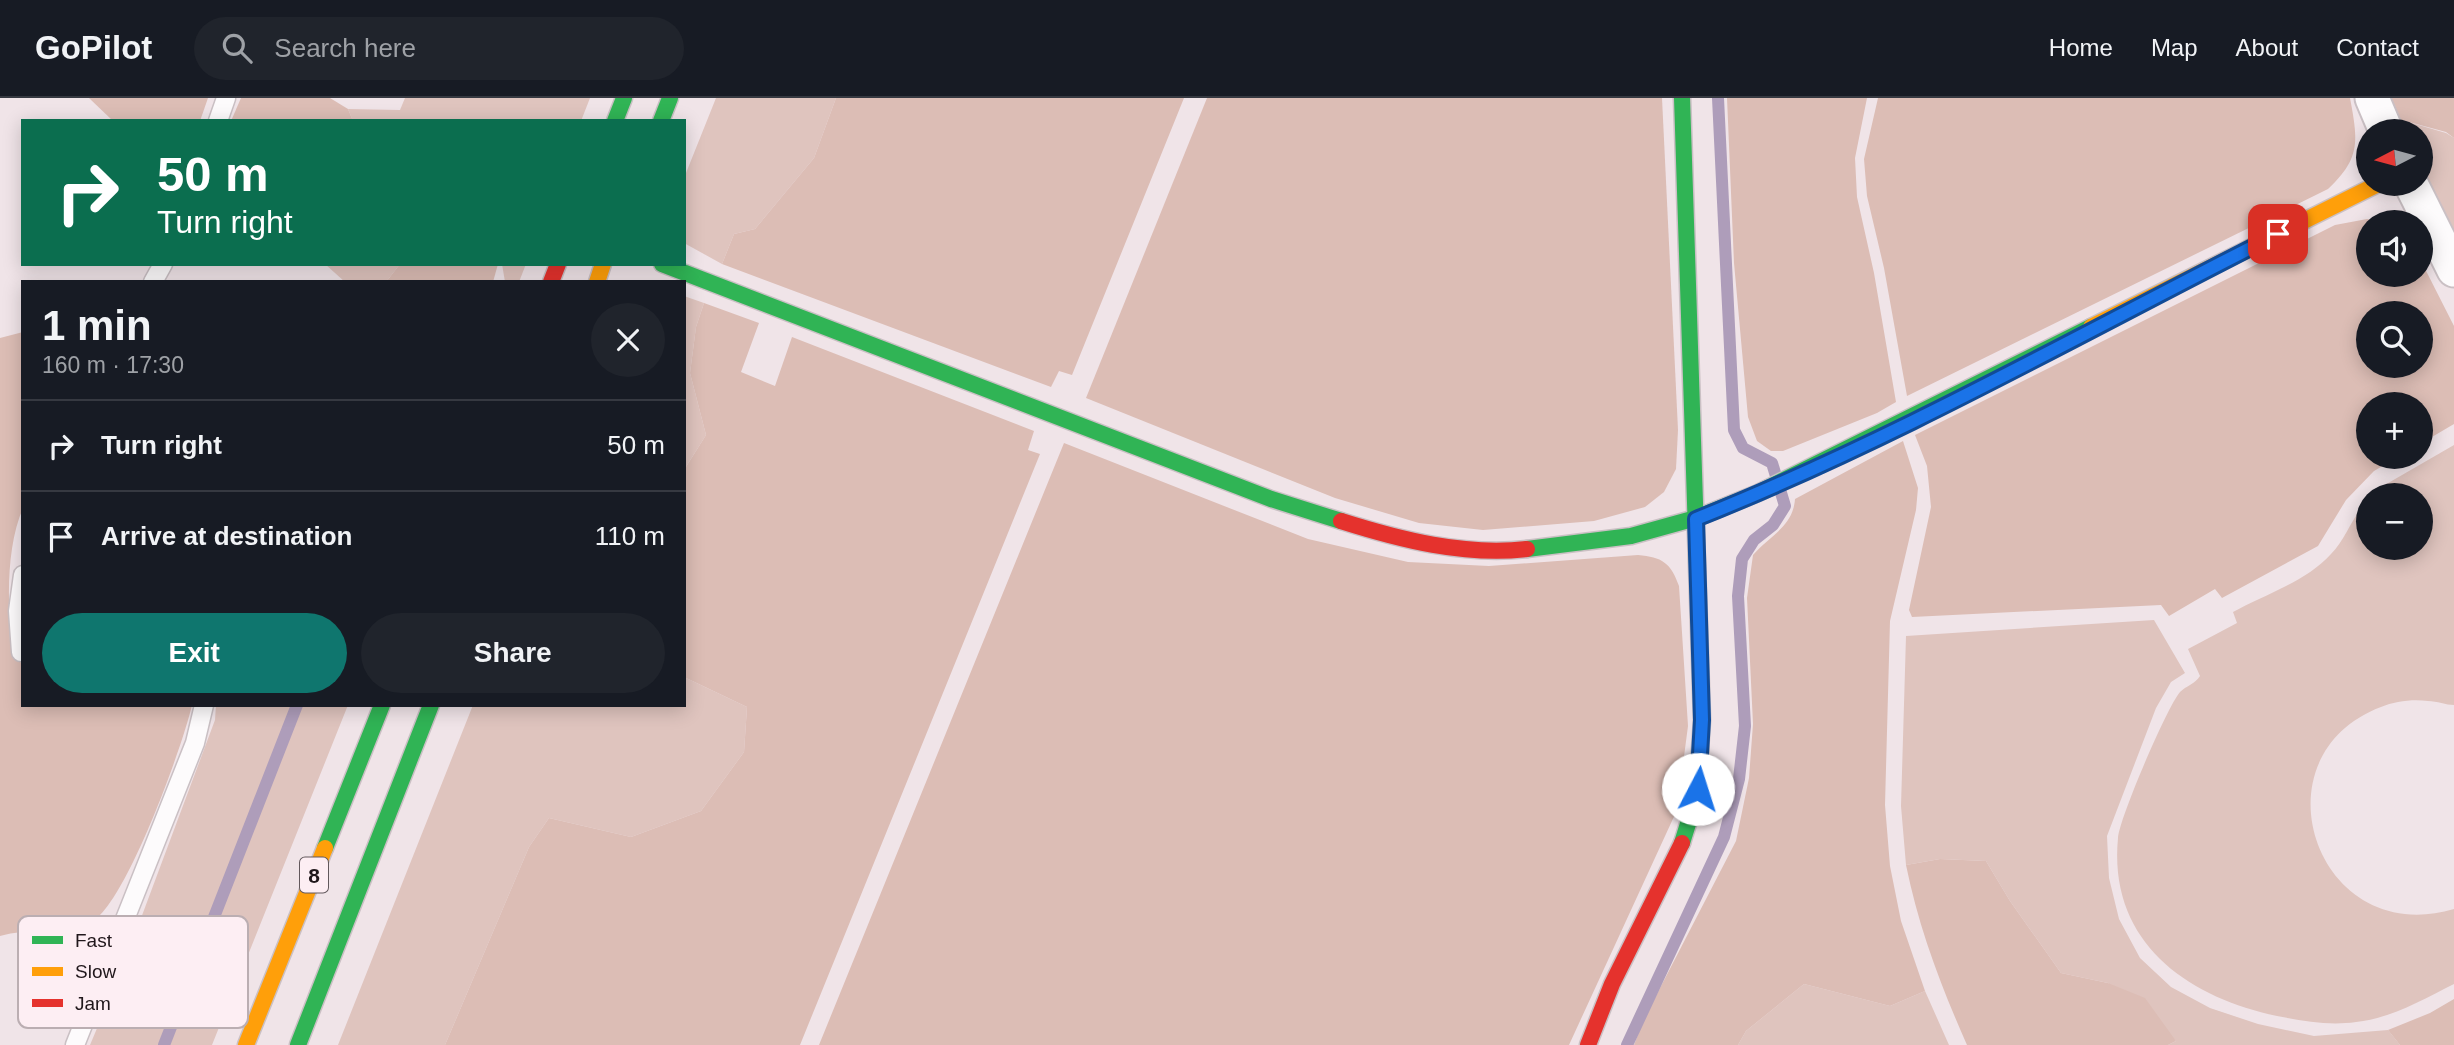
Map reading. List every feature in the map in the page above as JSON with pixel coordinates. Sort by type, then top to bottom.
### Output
[{"type":"main road","points":[[616,119],[624,98]]},
{"type":"main road","points":[[662,119],[670,98]]},
{"type":"main road","points":[[1588,1045],[1620,963],[1668,878],[1695,805],[1702,720],[1682,98]]},
{"type":"main road","points":[[667,266],[1271,499],[1393,537],[1461,549],[1517,550],[1630,536],[1696,519],[1758,494],[2356,195]]},
{"type":"main road","name":"8","points":[[246,1045],[381,707]]},
{"type":"main road","name":"8","points":[[298,1045],[430,707]]},
{"type":"street","points":[[2372,98],[2381,119]]},
{"type":"street","points":[[2417,196],[2454,270]]},
{"type":"lane","points":[[219,119],[226,98]]},
{"type":"lane","points":[[21,589],[18,611],[21,652]]},
{"type":"lane","points":[[126,916],[195,743],[204,707]]},
{"type":"lane","points":[[75,1045],[82,1028]]},
{"type":"shaded area","points":[[89,98],[208,98],[201,119],[111,119]]},
{"type":"shaded area","points":[[241,98],[330,98],[348,109],[352,119],[232,119]]},
{"type":"shaded area","points":[[405,98],[590,98],[582,119],[352,119],[348,109],[400,110]]},
{"type":"shaded area","points":[[716,98],[836,98],[814,158],[755,229],[734,234],[722,264],[686,244],[686,173]]},
{"type":"shaded area","points":[[836,98],[1184,98],[1072,375],[1059,371],[1051,387],[722,264],[734,234],[755,229],[814,158]]},
{"type":"shaded area","points":[[1207,98],[1662,98],[1678,430],[1676,469],[1664,492],[1645,507],[1594,521],[1483,530],[1419,523],[1335,498],[1086,398]]},
{"type":"shaded area","points":[[1727,98],[1867,98],[1855,158],[1857,197],[1874,273],[1896,402],[1877,413],[1783,451],[1771,451],[1757,441],[1748,417],[1734,263]]},
{"type":"shaded area","points":[[1878,98],[2350,98],[2355,138],[2352,158],[2328,189],[1907,396],[1884,268],[1867,196],[1864,159]]},
{"type":"shaded area","points":[[2389,98],[2454,98],[2454,138],[2446,132],[2433,128],[2433,119],[2398,119]]},
{"type":"shaded area","points":[[2433,129],[2454,138],[2454,234],[2433,193]]},
{"type":"shaded area","points":[[2356,221],[2356,287],[2433,287],[2433,285],[2454,326],[2454,424],[2433,436],[2433,392],[2356,392],[2356,469],[2377,469],[2362,483],[2356,483],[2356,490],[2346,500],[2318,546],[2222,598],[2215,589],[2169,616],[2161,605],[1912,617],[1909,610],[1931,507],[1927,466],[1915,435],[2335,225]]},
{"type":"shaded area","points":[[327,266],[398,266],[388,280],[343,280]]},
{"type":"shaded area","points":[[398,266],[497,266],[494,280],[388,280]]},
{"type":"shaded area","points":[[502,266],[525,266],[520,280],[505,280]]},
{"type":"shaded area","points":[[686,297],[704,303],[696,327],[690,373],[706,435],[686,467]]},
{"type":"shaded area","points":[[704,303],[759,323],[741,372],[775,386],[792,337],[1034,431],[1028,450],[1040,454],[800,1045],[445,1045],[529,847],[549,818],[631,837],[701,811],[744,752],[747,707],[686,678],[686,467],[706,435],[690,373],[696,327]]},
{"type":"shaded area","points":[[21,333],[21,513],[10,562],[9,601],[14,657],[21,662],[21,707],[191,707],[151,823],[119,888],[104,911],[98,916],[18,916],[18,933],[0,936],[0,338]]},
{"type":"shaded area","points":[[1903,441],[1918,488],[1916,510],[1890,621],[1885,805],[1890,866],[1901,921],[1925,991],[1890,1006],[1804,984],[1746,1031],[1738,1045],[1634,1045],[1644,1019],[1736,841],[1749,778],[1753,724],[1747,598],[1753,555],[1785,524],[1795,499]]},
{"type":"shaded area","points":[[1064,443],[1308,539],[1408,562],[1489,566],[1638,555],[1653,557],[1669,567],[1679,586],[1688,726],[1677,810],[1569,1045],[819,1045]]},
{"type":"shaded area","points":[[2454,445],[2454,705],[2416,700],[2392,703],[2341,731],[2318,765],[2311,803],[2317,842],[2336,876],[2366,902],[2406,914],[2454,909],[2454,984],[2394,1012],[2369,1020],[2346,1023],[2277,1016],[2244,1007],[2213,995],[2185,979],[2160,959],[2140,935],[2126,907],[2118,875],[2120,827],[2155,740],[2174,702],[2180,692],[2200,676],[2188,649],[2237,623],[2233,612],[2298,580],[2321,564],[2336,548],[2356,517],[2356,560],[2433,560],[2433,483],[2388,483],[2412,469],[2433,469],[2433,457]]},
{"type":"shaded area","points":[[2154,620],[2185,673],[2171,682],[2156,708],[2107,836],[2109,878],[2119,919],[2140,958],[2171,987],[2210,1008],[2258,1024],[2314,1036],[2388,1030],[2400,1045],[2168,1045],[2176,1041],[2108,983],[2061,973],[2010,901],[1986,861],[1940,859],[1906,865],[1901,806],[1906,636]]},
{"type":"shaded area","points":[[686,678],[747,707],[744,752],[701,811],[631,837],[549,818],[529,847],[445,1045],[338,1045],[472,707],[686,707]]},
{"type":"shaded area","points":[[216,707],[347,707],[248,955],[248,916],[142,916],[215,720]]},
{"type":"shaded area","points":[[1940,859],[1986,861],[2010,901],[2061,973],[2108,983],[2145,998],[2176,1041],[2168,1045],[1967,1045],[1932,957],[1917,912],[1906,865]]},
{"type":"shaded area","points":[[1804,984],[1890,1006],[1925,991],[1949,1045],[1738,1045],[1746,1031]]},
{"type":"shaded area","points":[[2454,999],[2454,1045],[2400,1045],[2388,1030],[2430,1013]]},
{"type":"shaded area","points":[[97,1028],[219,1028],[212,1045],[90,1045]]},
{"type":"waterway","points":[[1627,1045],[1724,837],[1739,779],[1745,726],[1738,596],[1742,559],[1754,540],[1773,525],[1785,506],[1772,463],[1743,448],[1734,430],[1718,98]]},
{"type":"waterway","points":[[214,916],[296,707]]},
{"type":"waterway","points":[[164,1045],[171,1028]]},
{"type":"traffic: fast","points":[[616,119],[624,98]]},
{"type":"traffic: fast","points":[[662,119],[670,98]]},
{"type":"traffic: fast","points":[[1682,98],[1702,720],[1697,795],[1682,843]]},
{"type":"traffic: fast","points":[[667,266],[1271,499],[1341,521]]},
{"type":"traffic: fast","points":[[1527,549],[1631,536],[1696,518],[1758,493],[2091,327]]},
{"type":"traffic: fast","points":[[325,848],[381,707]]},
{"type":"traffic: fast","points":[[298,1045],[430,707]]},
{"type":"traffic: slow","points":[[2091,327],[2356,195]]},
{"type":"traffic: slow","points":[[598,280],[602,266]]},
{"type":"traffic: slow","points":[[246,1045],[325,848]]},
{"type":"traffic: jam","points":[[552,280],[557,266]]},
{"type":"traffic: jam","points":[[1341,521],[1433,545],[1503,551],[1527,549]]},
{"type":"traffic: jam","points":[[1588,1045],[1612,984],[1682,843]]},
{"type":"route","points":[[1698,789],[1702,720],[1696,519],[1758,494],[1904,423],[2278,234]]}]
